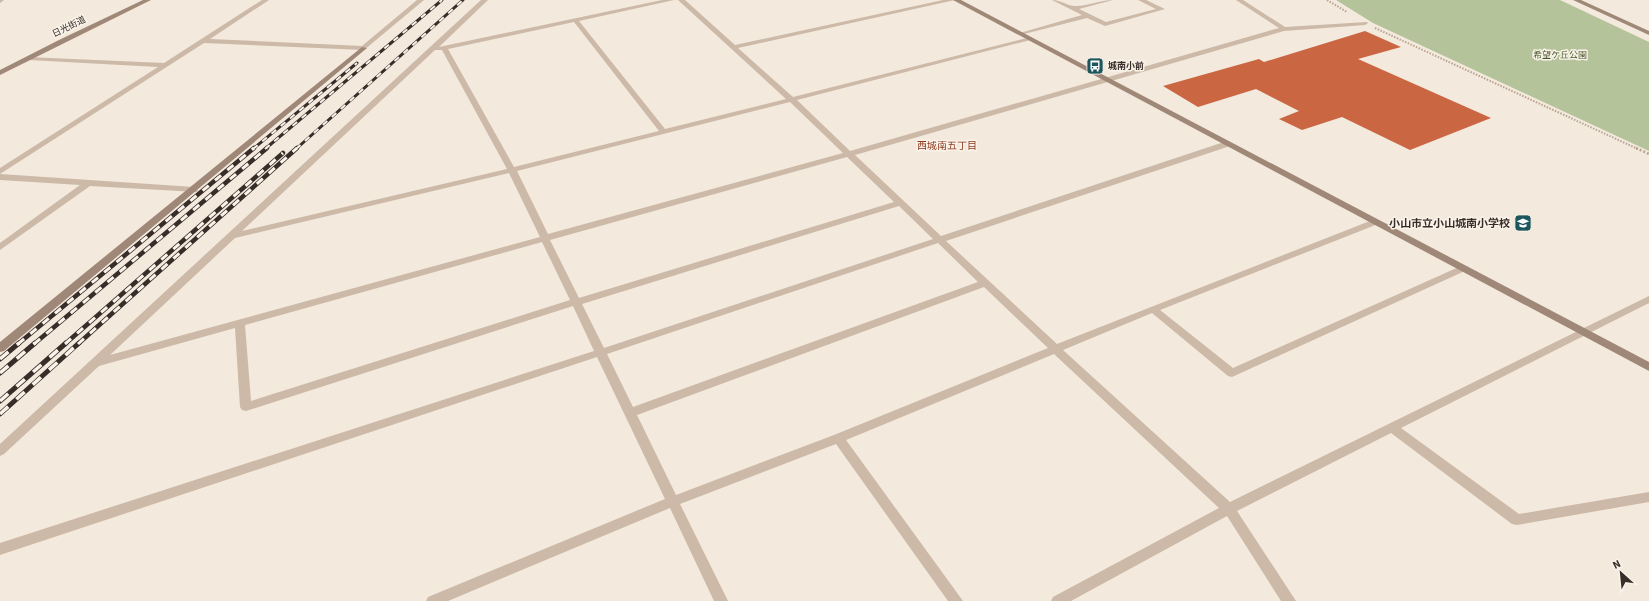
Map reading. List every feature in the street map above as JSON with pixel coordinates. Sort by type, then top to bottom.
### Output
[{"type":"street","name":"日光街道","points":[[0,73],[148,0]]},
{"type":"street","points":[[0,172],[266,0]]},
{"type":"street","points":[[0,348],[194,190],[421,0]]},
{"type":"street","points":[[0,450],[485,0]]},
{"type":"street","points":[[430,51],[671,0]]},
{"type":"street","points":[[681,0],[791,99],[1055,349],[1229,509],[1289,601]]},
{"type":"street","points":[[734,47],[952,0]]},
{"type":"street","points":[[956,0],[1649,367]]},
{"type":"street","points":[[1055,0],[1105,24],[1162,9],[1141,0]]},
{"type":"street","points":[[1073,9],[1110,0]]},
{"type":"street","points":[[1239,0],[1284,29]]},
{"type":"street","points":[[1576,0],[1649,33]]},
{"type":"street","points":[[1022,34],[1086,16]]},
{"type":"street","points":[[576,21],[663,131]]},
{"type":"street","points":[[95,363],[543,237],[848,154],[1284,29],[1365,23]]},
{"type":"street","points":[[232,236],[512,170],[1031,39]]},
{"type":"street","points":[[204,41],[364,48]]},
{"type":"street","points":[[444,48],[512,170],[543,237],[602,352],[672,502],[722,601]]},
{"type":"street","points":[[29,58],[164,66]]},
{"type":"street","points":[[0,549],[602,352],[1228,144]]},
{"type":"street","points":[[0,177],[194,190]]},
{"type":"street","points":[[0,247],[88,183]]},
{"type":"street","points":[[240,323],[246,407],[576,302],[900,203]]},
{"type":"street","points":[[433,601],[672,502],[838,438],[1153,309],[1375,222]]},
{"type":"street","points":[[1153,309],[1232,373],[1464,268]]},
{"type":"street","points":[[630,413],[985,283]]},
{"type":"street","points":[[1058,601],[1229,509],[1649,299]]},
{"type":"street","points":[[1393,428],[1516,520],[1649,497]]},
{"type":"street","points":[[838,438],[956,601]]},
{"type":"path","points":[[1365,23],[1649,154]]},
{"type":"green space","name":"希望ケ丘公園","points":[[1336,0],[1560,0],[1649,42],[1649,151],[1373,23]]},
{"type":"building","points":[[1365,31],[1401,47],[1358,59],[1491,118],[1410,150],[1342,117],[1302,130],[1279,119],[1299,111],[1256,89],[1198,107],[1163,86],[1259,59],[1264,62]]},
{"type":"railway","points":[[265,149],[442,0]]},
{"type":"railway","points":[[296,149],[463,0]]},
{"type":"railway","points":[[253,149],[357,63]]},
{"type":"railway","points":[[18,344],[254,148]]},
{"type":"railway","points":[[34,344],[267,148]]},
{"type":"railway","points":[[78,344],[297,148]]},
{"type":"railway","points":[[65,344],[283,153]]},
{"type":"railway","points":[[0,359],[19,343]]},
{"type":"railway","points":[[0,373],[35,343]]},
{"type":"railway","points":[[0,401],[66,343]]},
{"type":"railway","points":[[0,414],[79,343]]},
{"type":"place","name":"城南小前","points":[[1095,66]]},
{"type":"place","name":"小山市立小山城南小学校","points":[[1523,223]]},
{"type":"district","name":"西城南五丁目","points":[[947,146]]}]
